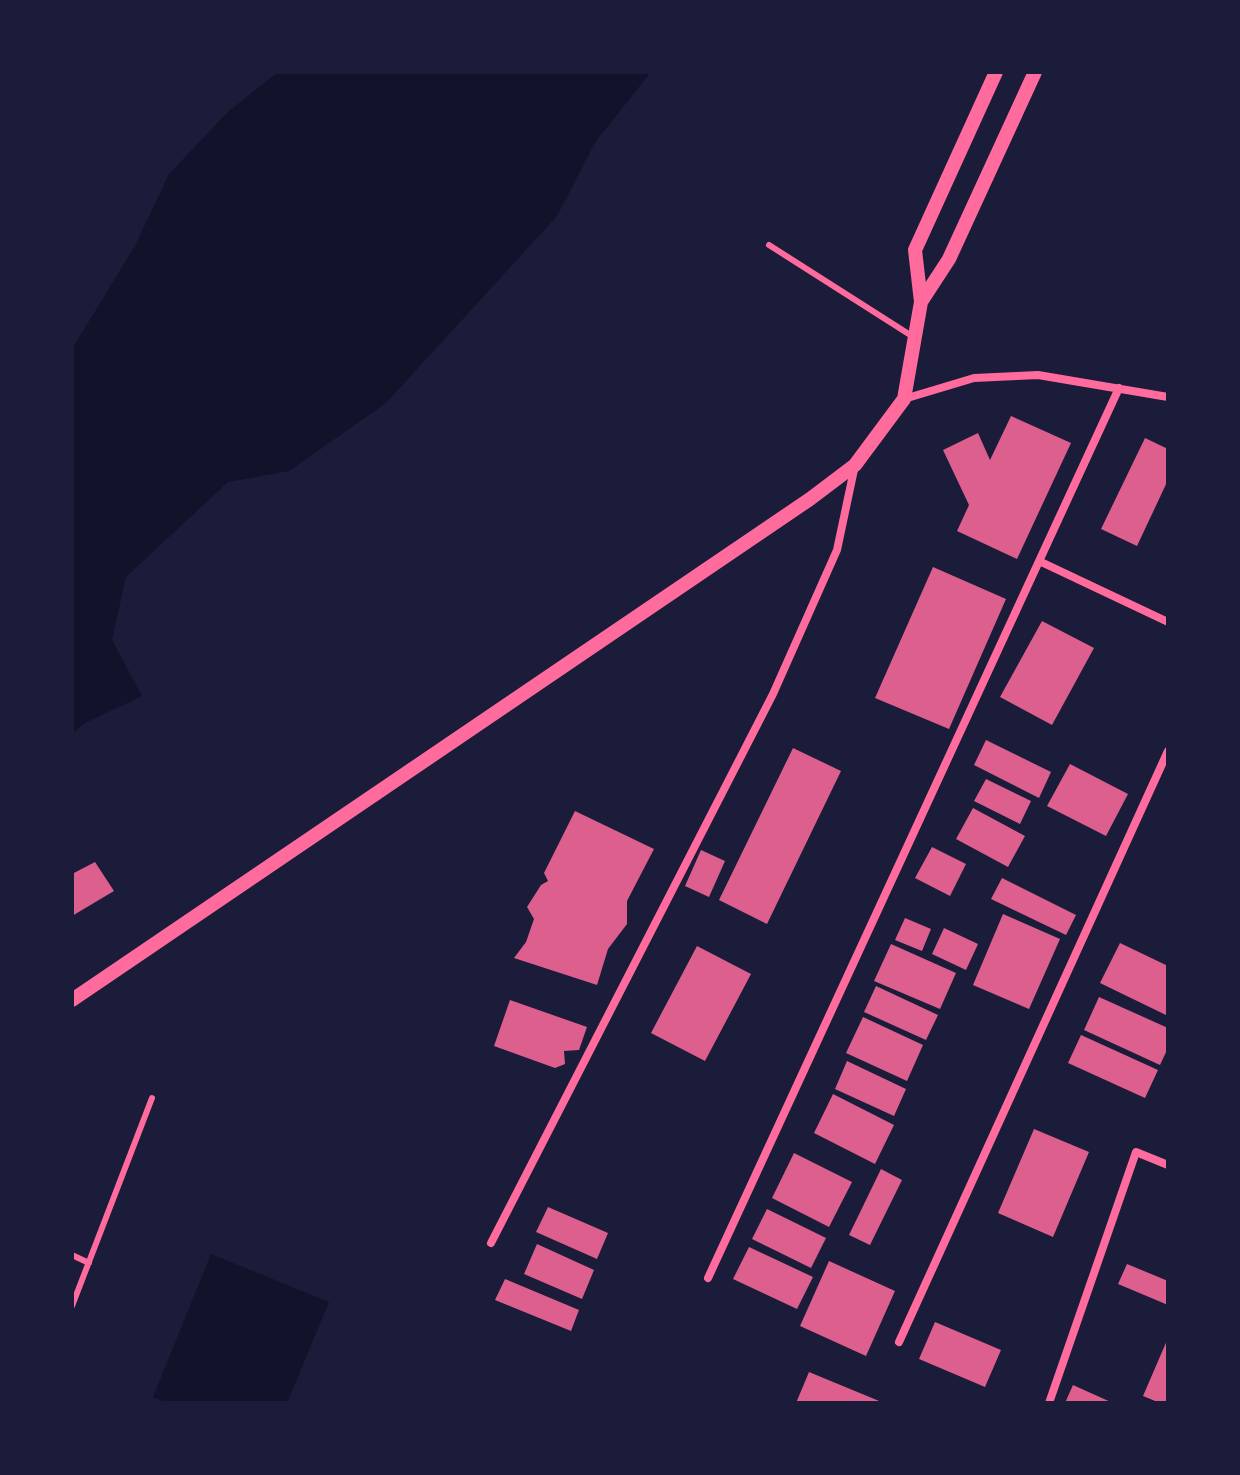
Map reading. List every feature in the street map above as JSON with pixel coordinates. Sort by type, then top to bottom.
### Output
[{"type":"street","points":[[72,1000],[797,508],[855,465],[904,399],[921,302],[915,250],[996,72]]},
{"type":"street","points":[[921,302],[949,259],[1035,72]]},
{"type":"street","points":[[904,399],[974,378],[1038,375],[1168,397]]},
{"type":"street","points":[[708,1278],[1119,388]]},
{"type":"street","points":[[491,1243],[773,694],[837,550],[855,465]]},
{"type":"street","points":[[1039,561],[1168,622]]},
{"type":"street","points":[[899,1342],[1168,751]]},
{"type":"street","points":[[1049,1403],[1136,1152],[1168,1165]]},
{"type":"lane","points":[[769,245],[915,338]]},
{"type":"lane","points":[[72,1306],[152,1098]]},
{"type":"lane","points":[[72,1255],[89,1263]]},
{"type":"shaded area","points":[[278,72],[651,72],[596,141],[557,216],[386,403],[289,471],[228,482],[126,577],[112,640],[142,696],[85,723],[72,734],[72,349],[135,246],[169,174],[229,111]]},
{"type":"shaded area","points":[[211,1254],[329,1302],[287,1403],[168,1403],[153,1397]]},
{"type":"building","points":[[1011,416],[1071,443],[1017,559],[957,531],[969,505],[943,450],[978,433],[990,460]]},
{"type":"building","points":[[1145,438],[1168,449],[1168,480],[1137,546],[1101,529]]},
{"type":"building","points":[[933,567],[1006,599],[949,729],[875,698]]},
{"type":"building","points":[[1042,621],[1094,648],[1052,725],[1000,697]]},
{"type":"building","points":[[986,740],[1051,772],[1039,798],[974,765]]},
{"type":"building","points":[[793,748],[841,771],[767,924],[719,900]]},
{"type":"building","points":[[1070,764],[1128,794],[1106,836],[1047,806]]},
{"type":"building","points":[[986,779],[1031,801],[1020,824],[974,801]]},
{"type":"building","points":[[973,808],[1025,836],[1008,867],[956,839]]},
{"type":"building","points":[[575,811],[654,849],[627,901],[627,924],[608,949],[597,985],[514,958],[526,942],[534,919],[527,907],[541,885],[548,881],[544,873]]},
{"type":"building","points":[[932,847],[966,864],[950,896],[915,878]]},
{"type":"building","points":[[701,850],[725,861],[709,897],[685,886]]},
{"type":"building","points":[[95,862],[114,891],[72,916],[72,874]]},
{"type":"building","points":[[1002,878],[1076,915],[1066,935],[991,899]]},
{"type":"building","points":[[1003,914],[1060,939],[1029,1009],[973,985]]},
{"type":"building","points":[[905,918],[931,929],[922,951],[895,940]]},
{"type":"building","points":[[944,928],[978,944],[966,970],[932,954]]},
{"type":"building","points":[[1120,943],[1168,966],[1168,1016],[1100,983]]},
{"type":"building","points":[[891,944],[956,973],[940,1009],[874,981]]},
{"type":"building","points":[[697,946],[751,974],[705,1061],[651,1033]]},
{"type":"building","points":[[876,986],[938,1015],[926,1040],[864,1012]]},
{"type":"building","points":[[1099,997],[1168,1028],[1168,1048],[1160,1065],[1084,1030]]},
{"type":"building","points":[[510,1000],[587,1027],[579,1050],[564,1051],[565,1064],[555,1068],[494,1046]]},
{"type":"building","points":[[863,1017],[923,1045],[907,1081],[846,1053]]},
{"type":"building","points":[[1081,1035],[1158,1070],[1145,1098],[1068,1063]]},
{"type":"building","points":[[847,1061],[906,1089],[894,1116],[835,1089]]},
{"type":"building","points":[[833,1094],[894,1125],[875,1164],[814,1133]]},
{"type":"building","points":[[1034,1129],[1089,1152],[1053,1237],[998,1213]]},
{"type":"building","points":[[794,1153],[852,1182],[829,1227],[772,1198]]},
{"type":"building","points":[[881,1169],[902,1180],[870,1245],[849,1235]]},
{"type":"building","points":[[548,1207],[608,1233],[597,1259],[536,1232]]},
{"type":"building","points":[[767,1209],[826,1238],[811,1268],[752,1239]]},
{"type":"building","points":[[537,1244],[594,1270],[582,1299],[524,1274]]},
{"type":"building","points":[[749,1247],[813,1277],[797,1309],[733,1279]]},
{"type":"building","points":[[829,1261],[895,1291],[866,1356],[800,1326]]},
{"type":"building","points":[[1127,1264],[1168,1281],[1168,1305],[1118,1284]]},
{"type":"building","points":[[505,1279],[579,1310],[571,1331],[495,1300]]},
{"type":"building","points":[[935,1322],[1001,1350],[985,1387],[919,1359]]},
{"type":"building","points":[[1168,1338],[1168,1403],[1160,1403],[1143,1396]]},
{"type":"building","points":[[809,1372],[884,1403],[796,1403]]},
{"type":"building","points":[[1073,1385],[1113,1403],[1065,1403]]}]
